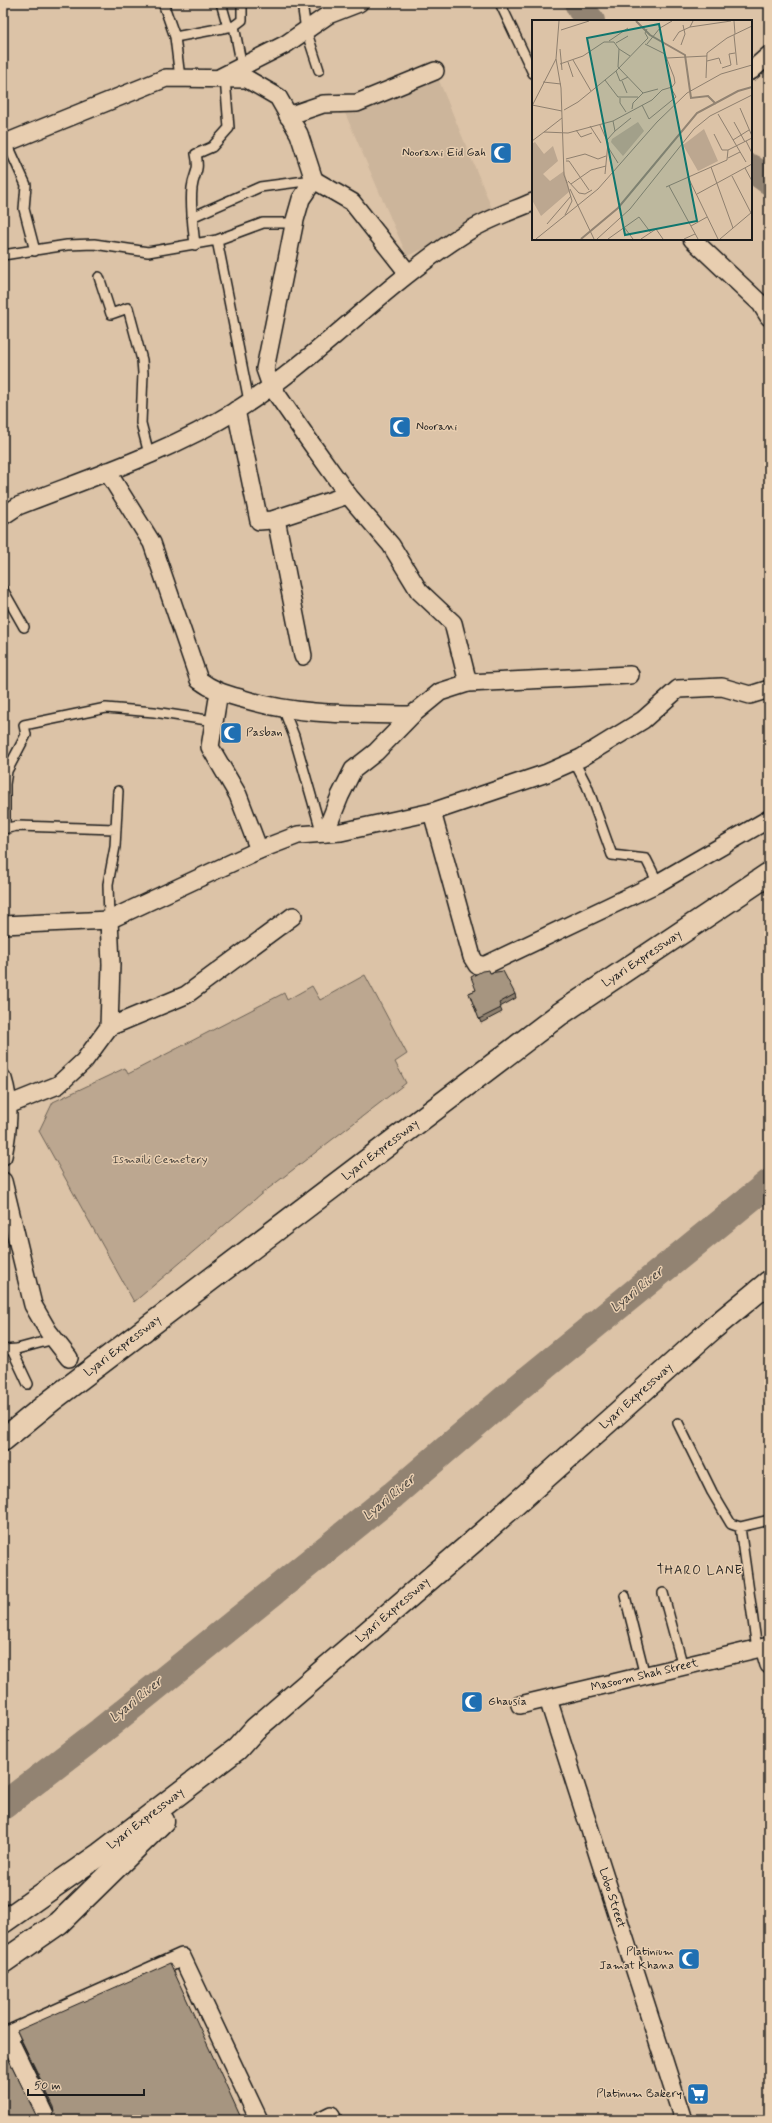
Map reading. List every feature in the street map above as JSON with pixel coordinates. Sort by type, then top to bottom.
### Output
[{"type":"highway","name":"Lyari Expressway","points":[[3,1440],[52,1400],[560,1014],[769,874]]},
{"type":"highway","name":"Lyari Expressway","points":[[3,1922],[100,1854],[237,1749],[256,1730],[482,1534],[712,1329],[769,1282]]},
{"type":"highway","points":[[3,1423],[52,1400]]},
{"type":"highway","points":[[3,1962],[59,1923],[237,1749]]},
{"type":"street","points":[[222,78],[286,44],[328,15],[359,3]]},
{"type":"street","points":[[752,70],[769,55]]},
{"type":"street","points":[[288,116],[322,104],[357,103],[435,71]]},
{"type":"street","points":[[5,144],[166,78],[247,79],[278,97],[299,134],[314,180],[352,202],[408,273]]},
{"type":"street","points":[[314,180],[301,199],[265,369],[271,386],[348,495],[391,545],[419,590],[453,623],[468,683]]},
{"type":"street","points":[[3,516],[18,506],[185,440],[243,406],[271,386],[408,273],[468,231],[532,202]]},
{"type":"street","points":[[693,240],[761,304],[769,317]]},
{"type":"street","points":[[243,406],[259,521],[276,519],[348,495]]},
{"type":"street","points":[[107,471],[152,543],[199,680],[211,689],[257,704],[307,713],[412,715]]},
{"type":"street","points":[[276,519],[302,656]]},
{"type":"street","points":[[324,833],[353,770],[376,752],[412,715],[440,692],[468,683],[630,675]]},
{"type":"street","points":[[3,925],[109,920],[259,850],[298,835],[341,832],[432,812],[547,773],[574,761],[643,720],[678,689],[722,687],[750,695],[769,688]]},
{"type":"street","points":[[219,692],[210,747],[238,795],[259,850]]},
{"type":"street","points":[[432,812],[472,957],[477,965],[486,965],[658,883],[769,819]]},
{"type":"street","points":[[3,1156],[7,1134],[5,1091],[58,1085],[84,1061],[109,1027],[186,995],[292,916]]},
{"type":"street","points":[[109,920],[111,964],[109,1027]]},
{"type":"street","points":[[3,1181],[33,1305],[69,1358]]},
{"type":"street","points":[[763,1648],[769,1665]]},
{"type":"street","name":"Masoom Shah Street","points":[[520,1705],[763,1648]]},
{"type":"street","name":"Lobo Street","points":[[548,1698],[683,2120]]},
{"type":"street","points":[[48,2120],[5,2036],[182,1957],[259,2120]]},
{"type":"lane","points":[[163,3],[175,37],[180,78]]},
{"type":"lane","points":[[221,3],[231,26],[242,67]]},
{"type":"lane","points":[[175,37],[231,26],[242,20],[242,3]]},
{"type":"lane","points":[[302,3],[306,30],[319,70]]},
{"type":"lane","points":[[500,3],[532,71]]},
{"type":"lane","points":[[195,245],[192,217],[192,186],[199,168],[196,154],[212,147],[229,128],[222,78]]},
{"type":"lane","points":[[5,144],[26,185],[24,208],[34,251]]},
{"type":"lane","points":[[192,217],[260,187],[314,180]]},
{"type":"lane","points":[[3,256],[67,245],[94,244],[148,252],[217,240],[263,223],[295,223]]},
{"type":"lane","points":[[217,240],[243,406]]},
{"type":"lane","points":[[99,277],[112,314],[128,308],[142,360],[143,373],[141,423],[149,454]]},
{"type":"lane","points":[[3,590],[24,627]]},
{"type":"lane","points":[[283,708],[294,736],[324,833]]},
{"type":"lane","points":[[116,829],[17,826],[4,828],[4,784],[7,771],[26,735],[24,725],[74,714],[114,709],[154,712],[214,721]]},
{"type":"lane","points":[[3,760],[13,758]]},
{"type":"lane","points":[[574,761],[587,786],[612,855],[646,859],[658,883]]},
{"type":"lane","points":[[109,920],[108,884],[116,829],[118,792]]},
{"type":"lane","points":[[28,1384],[7,1350],[54,1338]]},
{"type":"lane","points":[[678,1423],[716,1499],[731,1524],[740,1527],[769,1520]]},
{"type":"lane","points":[[740,1527],[763,1648]]},
{"type":"lane","points":[[663,1593],[683,1667]]},
{"type":"lane","points":[[624,1596],[645,1676]]},
{"type":"shaded area","points":[[435,71],[496,218],[407,256],[345,113]]},
{"type":"green space","name":"Ismaili Cemetery","points":[[365,975],[407,1054],[395,1062],[406,1083],[260,1195],[134,1302],[39,1131],[53,1102],[125,1068],[128,1074],[284,993],[287,1000],[312,986],[320,1000]]},
{"type":"building","points":[[489,970],[490,973],[503,971],[515,994],[499,1003],[501,1008],[479,1019],[469,993],[476,990],[471,977],[482,971]]},
{"type":"building","points":[[170,1963],[242,2120],[49,2120],[55,2112],[54,2107],[17,2031]]},
{"type":"building","points":[[3,2048],[36,2115],[42,2120],[3,2120]]},
{"type":"waterway","points":[[578,3],[590,20]]},
{"type":"waterway","points":[[752,169],[769,181]]},
{"type":"waterway","name":"Lyari River","points":[[3,1806],[101,1731],[393,1495],[514,1391],[769,1183]]},
{"type":"place","name":"Noorani Eid Gah","points":[[501,153]]},
{"type":"place","name":"Noorani","points":[[400,427]]},
{"type":"place","name":"Pasban","points":[[231,733]]},
{"type":"place","name":"Ghausia","points":[[472,1702]]},
{"type":"place","name":"Platinium Jamat Khana","points":[[689,1959]]},
{"type":"place","name":"Platinum Bakery","points":[[698,2094]]},
{"type":"district","name":"THARO LANE","points":[[700,1570]]}]
